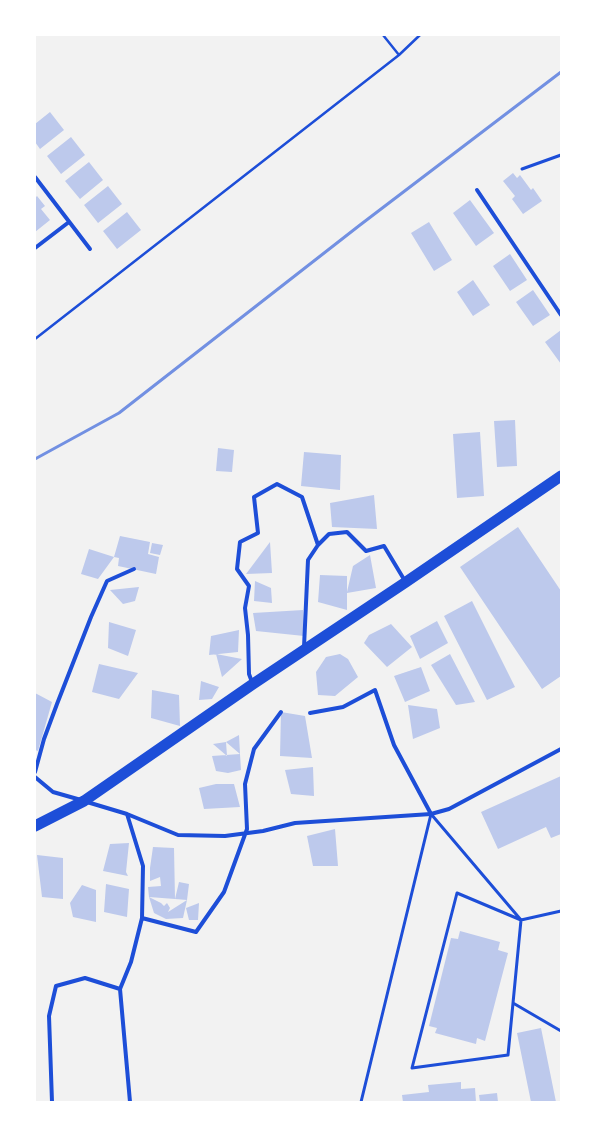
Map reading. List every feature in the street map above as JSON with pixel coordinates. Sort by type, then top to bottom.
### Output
[{"type":"highway","points":[[35,826],[84,801],[304,649],[406,582],[561,476]]},
{"type":"street","points":[[35,178],[90,249]]},
{"type":"street","points":[[477,190],[561,315]]},
{"type":"street","points":[[35,248],[70,222]]},
{"type":"street","points":[[253,684],[249,674],[248,635],[245,608],[249,586],[237,569],[240,542],[258,533],[254,496],[277,484],[302,497],[318,545]]},
{"type":"street","points":[[304,649],[308,560],[318,545],[329,534],[347,532],[366,551],[384,546],[406,582]]},
{"type":"street","points":[[35,772],[44,739],[57,704],[91,617],[107,581],[134,569]]},
{"type":"street","points":[[310,713],[343,707],[375,690],[394,745],[431,814]]},
{"type":"street","points":[[142,918],[196,932],[224,892],[247,829],[245,784],[254,749],[281,712]]},
{"type":"street","points":[[35,777],[54,792],[128,814],[178,835],[225,836],[263,831],[295,823],[431,814],[449,809],[561,749]]},
{"type":"street","points":[[128,814],[143,866],[142,918],[131,962],[120,989],[130,1102]]},
{"type":"street","points":[[52,1102],[49,1016],[56,986],[86,978],[120,989]]},
{"type":"lane","points":[[522,169],[561,155]]},
{"type":"lane","points":[[431,814],[520,920],[508,1055],[412,1068],[457,893],[520,920],[561,912]]},
{"type":"lane","points":[[361,1102],[431,814]]},
{"type":"lane","points":[[513,1003],[561,1031]]},
{"type":"path","points":[[383,35],[399,55]]},
{"type":"path","points":[[35,339],[399,55],[420,35]]},
{"type":"building","points":[[50,112],[64,130],[40,149],[35,142],[35,124]]},
{"type":"building","points":[[71,137],[85,155],[61,174],[47,156]]},
{"type":"building","points":[[89,162],[103,180],[80,199],[65,181]]},
{"type":"building","points":[[513,173],[517,178],[520,175],[531,190],[533,188],[542,201],[523,214],[512,199],[515,196],[503,181]]},
{"type":"building","points":[[108,186],[122,204],[98,223],[84,205]]},
{"type":"building","points":[[37,196],[45,206],[41,209],[50,220],[35,232],[35,198]]},
{"type":"building","points":[[470,200],[494,233],[476,246],[453,213]]},
{"type":"building","points":[[127,212],[141,230],[117,249],[103,231]]},
{"type":"building","points":[[429,222],[452,260],[434,271],[411,233]]},
{"type":"building","points":[[510,254],[527,280],[510,291],[493,266]]},
{"type":"building","points":[[473,280],[490,305],[473,316],[457,292]]},
{"type":"building","points":[[533,290],[550,315],[533,326],[516,302]]},
{"type":"building","points":[[561,330],[561,364],[545,342]]},
{"type":"building","points":[[515,420],[517,466],[497,467],[494,421]]},
{"type":"building","points":[[480,432],[484,496],[457,498],[453,434]]},
{"type":"building","points":[[218,448],[234,450],[232,472],[216,471]]},
{"type":"building","points":[[304,452],[341,455],[340,490],[301,486]]},
{"type":"building","points":[[374,495],[377,529],[332,527],[330,503]]},
{"type":"building","points":[[518,527],[561,591],[561,676],[542,689],[460,567]]},
{"type":"building","points":[[120,536],[150,542],[148,554],[159,557],[156,574],[118,566],[119,558],[114,557]]},
{"type":"building","points":[[270,542],[272,573],[246,574]]},
{"type":"building","points":[[152,543],[163,545],[160,555],[150,553]]},
{"type":"building","points":[[89,549],[114,557],[98,579],[81,574]]},
{"type":"building","points":[[370,555],[376,588],[347,593],[347,610],[318,602],[320,575],[347,576],[347,592],[353,566]]},
{"type":"building","points":[[255,581],[271,588],[272,603],[254,601]]},
{"type":"building","points":[[139,587],[135,601],[123,604],[110,590]]},
{"type":"building","points":[[472,601],[515,687],[487,700],[444,616]]},
{"type":"building","points":[[303,610],[304,636],[256,631],[253,613]]},
{"type":"building","points":[[437,621],[448,643],[420,659],[410,636]]},
{"type":"building","points":[[109,622],[136,630],[128,656],[108,648]]},
{"type":"building","points":[[391,624],[412,647],[387,667],[364,643],[369,635]]},
{"type":"building","points":[[239,630],[238,652],[209,655],[211,636]]},
{"type":"building","points":[[216,654],[242,659],[222,677]]},
{"type":"building","points":[[340,654],[348,659],[358,677],[335,696],[318,695],[316,672],[326,657]]},
{"type":"building","points":[[450,654],[475,702],[456,705],[431,665]]},
{"type":"building","points":[[99,664],[138,673],[119,699],[92,692]]},
{"type":"building","points":[[421,667],[430,691],[405,702],[394,676]]},
{"type":"building","points":[[201,681],[219,687],[212,699],[199,700]]},
{"type":"building","points":[[152,690],[179,695],[180,726],[151,718]]},
{"type":"building","points":[[35,693],[52,702],[38,751],[35,750]]},
{"type":"building","points":[[408,705],[437,709],[440,728],[413,739]]},
{"type":"building","points":[[281,712],[305,716],[312,758],[280,756]]},
{"type":"building","points":[[239,735],[240,754],[226,742]]},
{"type":"building","points":[[226,742],[227,756],[213,744]]},
{"type":"building","points":[[240,754],[241,770],[228,773],[216,771],[212,756]]},
{"type":"building","points":[[313,767],[314,796],[291,794],[285,770]]},
{"type":"building","points":[[561,776],[561,834],[551,838],[546,827],[498,849],[481,812]]},
{"type":"building","points":[[216,784],[234,784],[240,807],[204,809],[199,788]]},
{"type":"building","points":[[335,829],[338,866],[313,866],[307,836]]},
{"type":"building","points":[[129,843],[126,872],[128,876],[103,871],[110,844]]},
{"type":"building","points":[[153,847],[174,848],[175,899],[149,897],[148,887],[161,886],[160,877],[150,881]]},
{"type":"building","points":[[37,855],[63,858],[63,899],[42,897]]},
{"type":"building","points":[[179,882],[189,884],[187,900],[175,899]]},
{"type":"building","points":[[106,884],[129,889],[127,917],[104,912]]},
{"type":"building","points":[[82,885],[96,890],[96,922],[73,917],[70,903]]},
{"type":"building","points":[[149,897],[164,906],[167,903],[170,908],[168,912],[187,900],[183,918],[166,919],[154,913]]},
{"type":"building","points":[[199,903],[198,920],[189,920],[186,908]]},
{"type":"building","points":[[460,931],[500,942],[498,950],[508,953],[485,1041],[477,1038],[476,1044],[435,1033],[437,1028],[429,1026],[451,938],[458,939]]},
{"type":"building","points":[[541,1028],[556,1102],[531,1102],[517,1033]]},
{"type":"building","points":[[461,1082],[461,1089],[475,1088],[476,1102],[403,1102],[402,1095],[429,1092],[428,1085]]},
{"type":"building","points":[[497,1093],[498,1102],[480,1102],[479,1095]]},
{"type":"railway","points":[[35,459],[119,413],[360,225],[561,72]]}]
